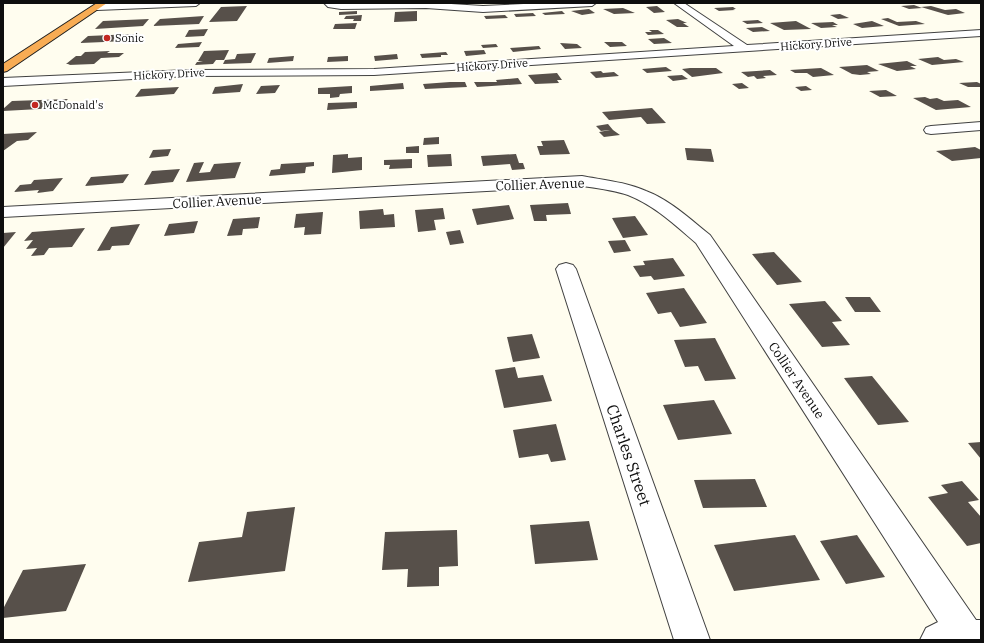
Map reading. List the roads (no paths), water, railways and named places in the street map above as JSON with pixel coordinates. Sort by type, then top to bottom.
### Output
[{"type":"highway","points":[[3,69],[100,5]]},
{"type":"street","points":[[100,5],[196,3]]},
{"type":"street","points":[[328,3],[331,6],[426,5],[483,9],[592,3]]},
{"type":"street","points":[[678,3],[746,49]]},
{"type":"street","name":"Hickory Drive","points":[[3,82],[196,73],[368,72],[981,33]]},
{"type":"street","points":[[931,130],[981,126]]},
{"type":"street","name":"Collier Avenue","points":[[3,212],[582,181],[618,188],[647,198],[674,215],[703,240],[962,639]]},
{"type":"street","name":"Charles Street","points":[[566,269],[692,640]]},
{"type":"place","name":"Sonic","points":[[107,38]]},
{"type":"place","name":"McDonald's","points":[[35,105]]}]
